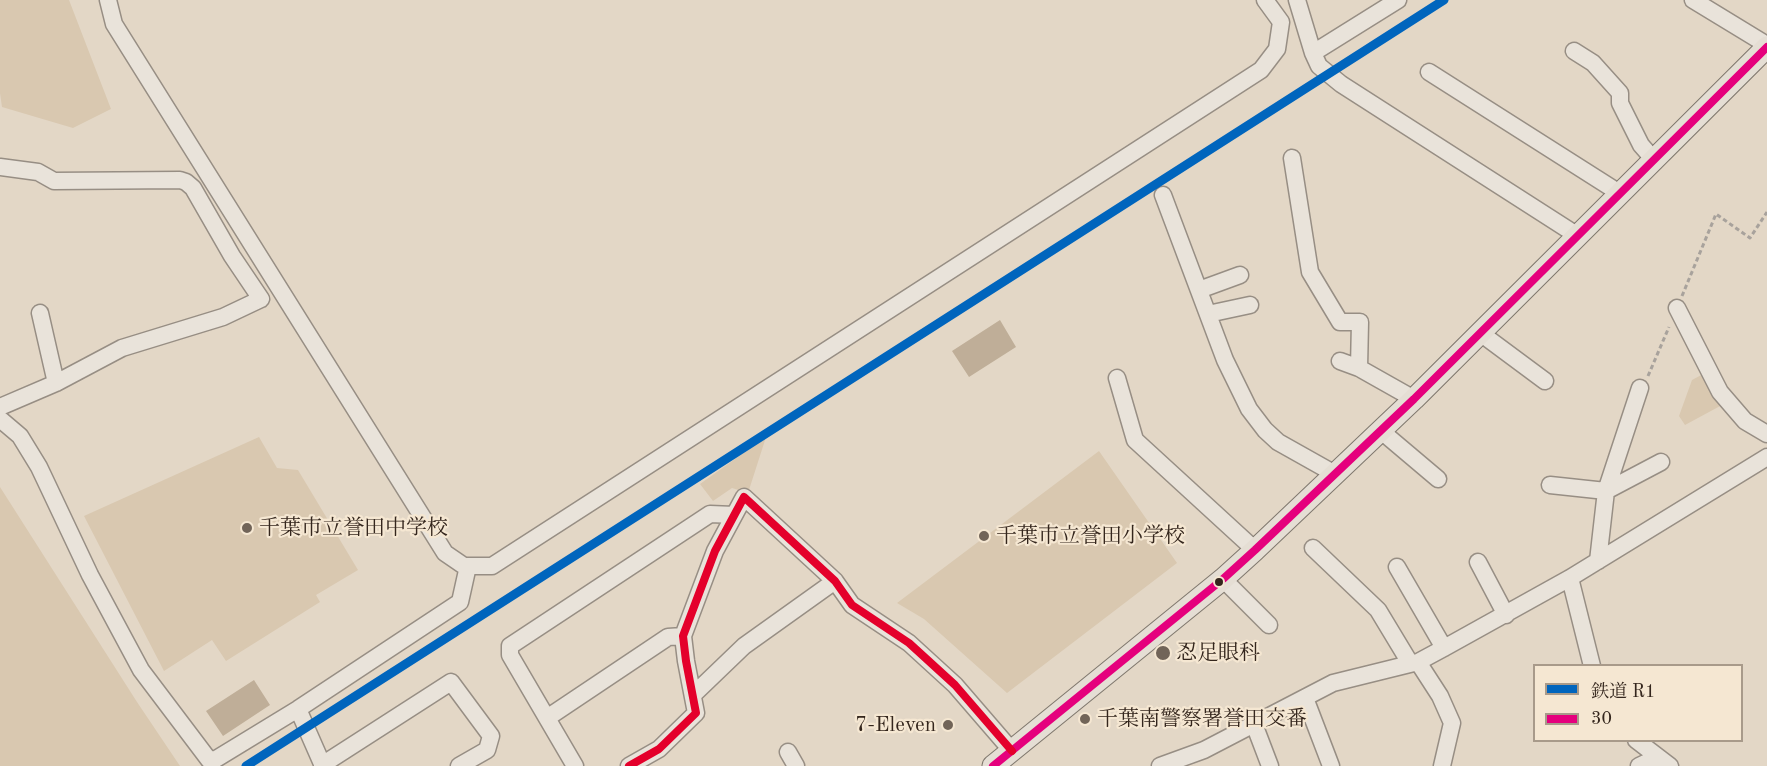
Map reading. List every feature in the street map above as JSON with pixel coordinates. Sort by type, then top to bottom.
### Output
[{"type":"main road","points":[[993,766],[1223,579],[1255,550],[1414,399],[1767,46]]},
{"type":"street","points":[[108,0],[114,24],[446,553],[464,566],[492,566],[1261,70],[1277,49],[1281,22],[1265,0]]},
{"type":"street","points":[[1297,0],[1319,66],[1341,84],[1578,236]]},
{"type":"street","points":[[1313,53],[1398,0]]},
{"type":"street","points":[[1693,0],[1767,46]]},
{"type":"street","points":[[1574,51],[1593,63],[1620,93],[1620,104],[1641,145],[1654,161]]},
{"type":"street","points":[[1429,72],[1620,194]]},
{"type":"street","points":[[1292,158],[1310,272],[1340,322],[1360,322],[1359,368]]},
{"type":"street","points":[[0,166],[38,171],[54,181],[180,180],[186,182],[193,188],[232,256],[261,299],[223,317],[122,348],[56,383],[0,407]]},
{"type":"street","points":[[1163,195],[1226,360],[1249,409],[1265,430],[1278,442],[1335,474]]},
{"type":"street","points":[[1199,290],[1240,275]]},
{"type":"street","points":[[1208,315],[1251,305]]},
{"type":"street","points":[[1677,308],[1720,392],[1745,421],[1767,434]]},
{"type":"street","points":[[40,313],[56,383]]},
{"type":"street","points":[[1479,332],[1545,381]]},
{"type":"street","points":[[1340,361],[1359,368],[1414,399]]},
{"type":"street","points":[[1117,378],[1135,440],[1255,550]]},
{"type":"street","points":[[1598,561],[1606,491],[1640,388]]},
{"type":"street","points":[[0,419],[20,436],[39,467],[90,575],[141,670],[209,760],[216,759],[298,709],[460,602],[468,566]]},
{"type":"street","points":[[1380,430],[1438,478]]},
{"type":"street","points":[[1168,765],[1205,758],[1254,724],[1334,683],[1414,662],[1444,648],[1570,578],[1767,457]]},
{"type":"street","points":[[1550,484],[1606,491],[1661,462]]},
{"type":"street","points":[[629,766],[659,749],[696,713],[683,636],[715,551],[744,497],[835,581],[852,605],[909,643],[955,685],[1012,751]]},
{"type":"street","points":[[575,766],[510,655],[510,646],[710,514],[734,515]]},
{"type":"street","points":[[1313,548],[1378,610],[1440,696],[1452,723],[1442,766]]},
{"type":"street","points":[[1478,562],[1506,615]]},
{"type":"street","points":[[1397,567],[1444,648]]},
{"type":"street","points":[[1570,578],[1592,664]]},
{"type":"street","points":[[1223,579],[1269,626]]},
{"type":"street","points":[[693,695],[744,646],[835,581]]},
{"type":"street","points":[[548,718],[668,637],[683,636]]},
{"type":"street","points":[[298,709],[323,766],[451,682],[491,736],[487,750],[459,766]]},
{"type":"street","points":[[1305,698],[1331,766]]},
{"type":"street","points":[[1254,724],[1270,766]]},
{"type":"street","points":[[1637,742],[1664,761]]},
{"type":"street","points":[[1639,766],[1664,761]]},
{"type":"path","points":[[1716,214],[1750,238],[1767,212]]},
{"type":"shaded area","points":[[0,0],[69,0],[111,109],[73,128],[2,107]]},
{"type":"shaded area","points":[[1000,320],[1016,347],[969,377],[952,351]]},
{"type":"shaded area","points":[[1705,373],[1722,405],[1685,425],[1679,416],[1692,380]]},
{"type":"shaded area","points":[[259,437],[277,468],[298,470],[358,570],[316,595],[320,602],[226,661],[212,640],[164,671],[84,516]]},
{"type":"shaded area","points":[[766,437],[748,493],[732,488],[713,501],[700,484]]},
{"type":"shaded area","points":[[1099,451],[1177,563],[1007,693],[924,619],[897,603]]},
{"type":"shaded area","points":[[0,487],[137,702],[180,766],[0,766]]},
{"type":"shaded area","points":[[254,680],[270,705],[223,736],[206,711]]},
{"type":"rail line","name":"R1","points":[[246,766],[1444,0]]},
{"type":"transit line","name":"30","points":[[993,766],[1223,579],[1255,550],[1414,399],[1767,47]]},
{"type":"transit line","points":[[629,766],[659,749],[696,713],[683,636],[715,551],[744,497],[835,581],[852,605],[909,643],[955,685],[1012,751]]},
{"type":"place","name":"千葉市立誉田中学校","points":[[247,528]]},
{"type":"place","name":"千葉市立誉田小学校","points":[[984,536]]},
{"type":"place","name":"忍足眼科","points":[[1163,653]]},
{"type":"place","name":"千葉南警察署誉田交番","points":[[1085,719]]},
{"type":"place","name":"7-Eleven","points":[[948,725]]}]
